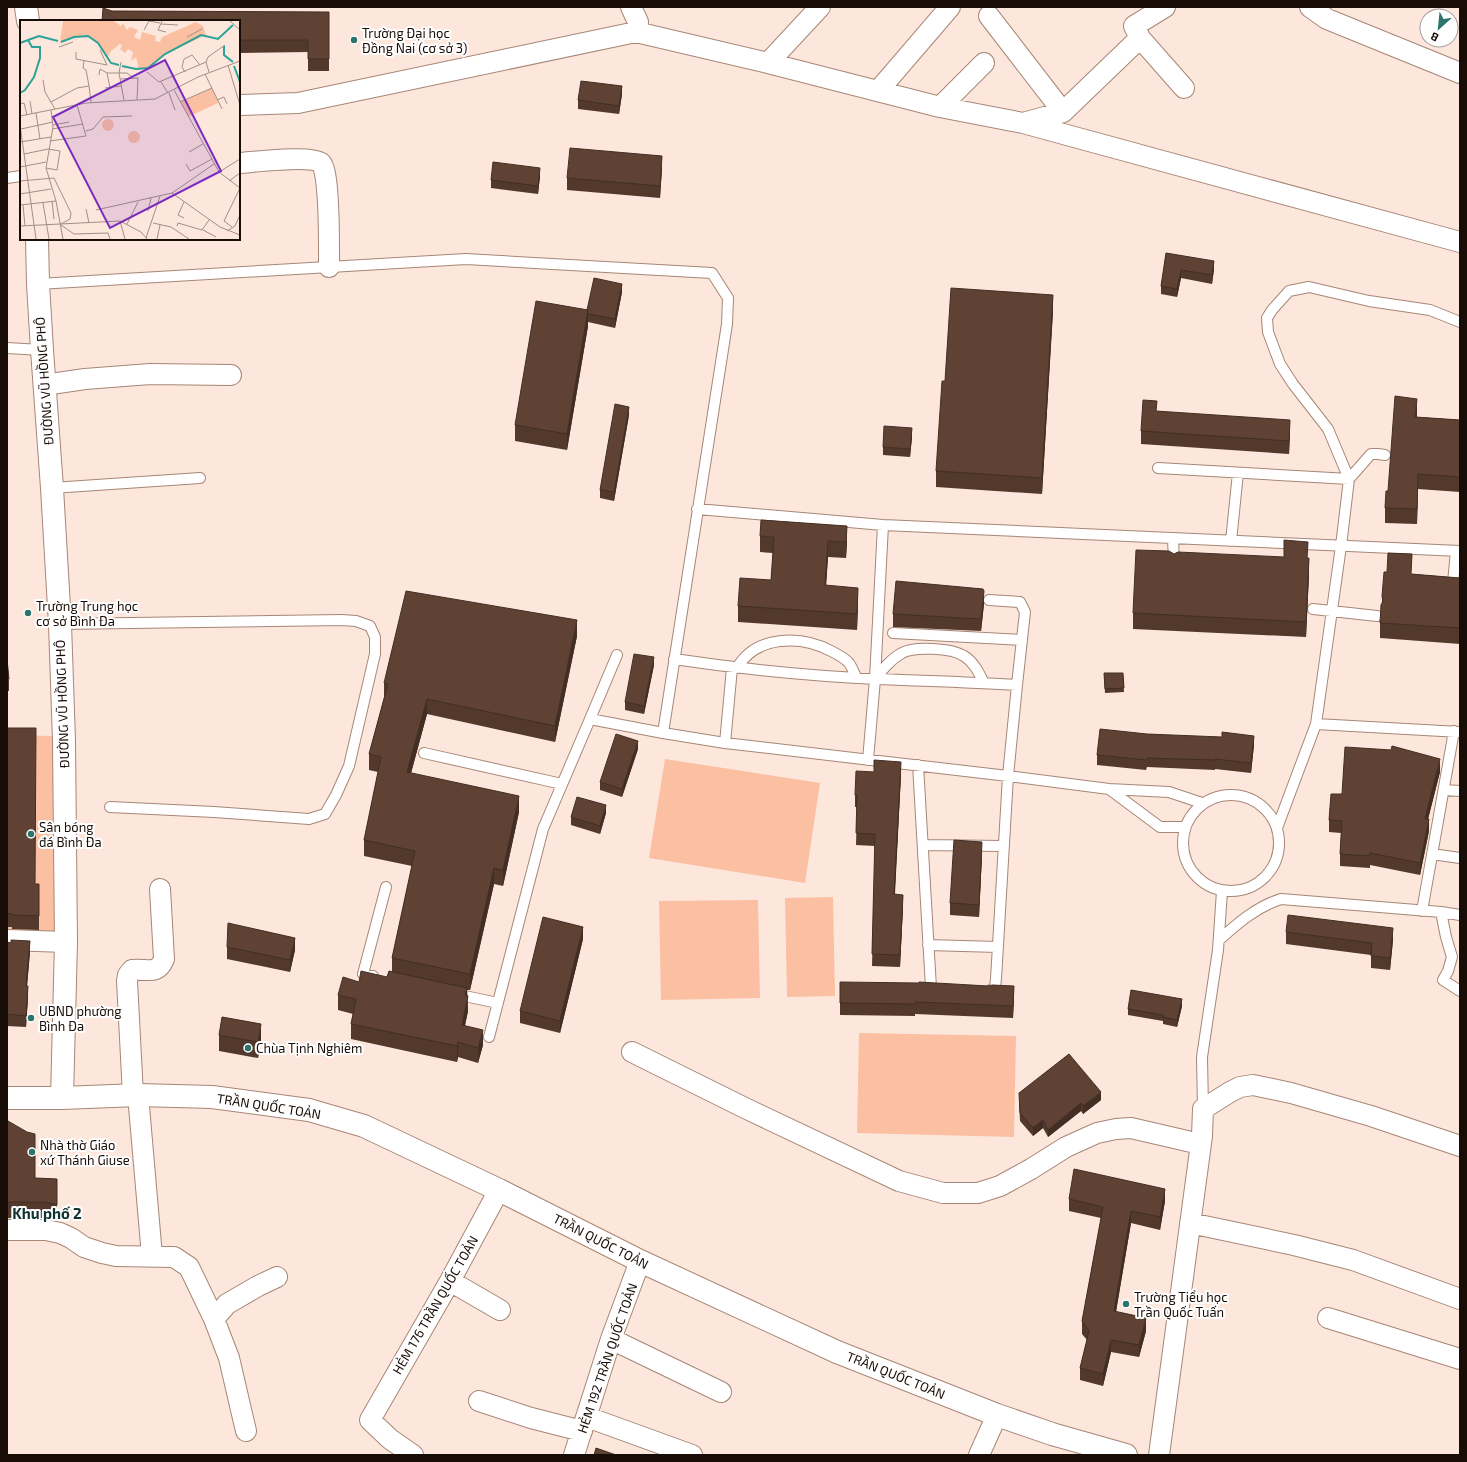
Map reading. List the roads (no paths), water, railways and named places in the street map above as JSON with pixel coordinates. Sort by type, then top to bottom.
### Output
[{"type":"main road","points":[[26,7],[28,20]]},
{"type":"main road","name":"ĐƯỜNG VŨ HỒNG PHÔ","points":[[37,240],[44,385],[60,624],[64,741],[66,942],[62,1098]]},
{"type":"main road","name":"TRẦN QUỐC TOẢN","points":[[7,1098],[62,1098],[135,1095],[212,1097],[309,1110],[364,1126],[499,1190],[640,1262],[837,1352],[997,1415],[1098,1451],[1126,1455]]},
{"type":"street","points":[[768,63],[820,7]]},
{"type":"street","points":[[878,91],[950,7]]},
{"type":"street","points":[[1165,7],[1134,26],[1140,38],[1184,88]]},
{"type":"street","points":[[1310,7],[1328,13],[1460,72]]},
{"type":"street","points":[[989,16],[1063,112]]},
{"type":"street","points":[[240,105],[298,103],[638,17],[768,63],[940,107],[1022,123],[1460,242]]},
{"type":"street","points":[[1022,123],[1063,112],[1140,38]]},
{"type":"street","points":[[940,107],[984,63]]},
{"type":"street","points":[[240,163],[300,159],[321,163],[324,167],[327,183],[329,267]]},
{"type":"street","points":[[44,385],[85,379],[150,374],[231,374]]},
{"type":"street","points":[[152,1256],[135,1095],[127,981],[128,975],[132,970],[155,970],[160,967],[164,959],[160,889]]},
{"type":"street","points":[[7,940],[66,942]]},
{"type":"street","points":[[632,1052],[747,1109],[899,1180],[943,1193],[978,1193],[1000,1186],[1066,1147],[1097,1133],[1116,1129],[1131,1128],[1200,1144]]},
{"type":"street","points":[[1159,1455],[1190,1223],[1203,1109],[1240,1087],[1253,1085],[1291,1093],[1371,1116],[1460,1146]]},
{"type":"street","name":"HẺM 176 TRẦN QUỐC TOẢN","points":[[412,1455],[390,1439],[370,1420],[450,1282],[499,1190]]},
{"type":"street","points":[[1190,1223],[1294,1245],[1353,1260],[1460,1299]]},
{"type":"street","points":[[7,1230],[46,1230],[60,1233],[72,1238],[84,1247],[102,1253],[116,1256],[174,1257],[189,1267],[214,1319],[229,1358],[246,1431]]},
{"type":"street","name":"HẺM 192 TRẦN QUỐC TOẢN","points":[[574,1455],[611,1338],[640,1262]]},
{"type":"street","points":[[214,1319],[227,1304],[277,1277]]},
{"type":"street","points":[[450,1282],[500,1310]]},
{"type":"street","points":[[1328,1318],[1460,1359]]},
{"type":"street","points":[[611,1338],[721,1392]]},
{"type":"street","points":[[479,1401],[517,1414],[584,1424],[692,1455]]},
{"type":"street","points":[[980,1455],[997,1415]]},
{"type":"lane","points":[[7,178],[20,176]]},
{"type":"lane","points":[[38,284],[466,259],[712,272],[728,298],[727,324],[663,733]]},
{"type":"lane","points":[[1277,828],[1316,724],[1342,546],[1349,479],[1328,429],[1293,384],[1280,364],[1268,332],[1267,318],[1289,291],[1309,287],[1369,301],[1430,310],[1460,322]]},
{"type":"lane","points":[[7,348],[42,350]]},
{"type":"lane","points":[[1349,479],[1371,454],[1385,455]]},
{"type":"lane","points":[[1158,468],[1349,479]]},
{"type":"lane","points":[[1231,540],[1238,473]]},
{"type":"lane","points":[[52,488],[200,478]]},
{"type":"lane","points":[[697,509],[883,525],[1458,551],[1453,583]]},
{"type":"lane","points":[[868,760],[875,679],[883,525]]},
{"type":"lane","points":[[1173,538],[1174,563]]},
{"type":"lane","points":[[973,991],[988,992],[995,987],[1008,776],[1025,612],[1020,602],[989,600]]},
{"type":"lane","points":[[1313,609],[1377,616]]},
{"type":"lane","points":[[60,624],[349,620],[370,626],[376,637],[375,654],[349,766],[336,796],[325,814],[309,819],[214,812],[110,807]]},
{"type":"lane","points":[[894,633],[1022,640]]},
{"type":"lane","points":[[725,743],[734,668],[756,648],[778,641],[797,640],[823,647],[837,654],[849,664],[856,677]]},
{"type":"lane","points":[[875,679],[886,665],[903,652],[923,649],[945,649],[964,656],[977,669],[984,683]]},
{"type":"lane","points":[[489,1037],[543,829],[617,655]]},
{"type":"lane","points":[[674,659],[734,668],[875,679],[1017,685]]},
{"type":"lane","points":[[590,719],[725,743],[1109,789],[1169,792],[1202,803]]},
{"type":"lane","points":[[1316,724],[1457,732],[1444,790],[1422,911]]},
{"type":"lane","points":[[424,753],[562,784]]},
{"type":"lane","points":[[918,765],[931,988],[945,989]]},
{"type":"lane","points":[[1109,789],[1160,827],[1185,827]]},
{"type":"lane","points":[[1444,790],[1460,791]]},
{"type":"lane","points":[[1231,794],[1246,797],[1259,804],[1270,814],[1277,828],[1280,844],[1277,860],[1268,875],[1255,885],[1239,891],[1222,891],[1207,885],[1194,874],[1185,860],[1182,843],[1185,827],[1192,814],[1202,803],[1216,796],[1231,794]]},
{"type":"lane","points":[[923,846],[1004,846]]},
{"type":"lane","points":[[1432,854],[1460,858]]},
{"type":"lane","points":[[386,887],[363,974],[386,979]]},
{"type":"lane","points":[[1203,1109],[1202,1057],[1219,940],[1222,891]]},
{"type":"lane","points":[[1219,940],[1243,918],[1269,903],[1280,899],[1441,912],[1460,915]]},
{"type":"lane","points":[[1441,912],[1452,957],[1448,971],[1443,980],[1460,991]]},
{"type":"lane","points":[[928,945],[998,946]]},
{"type":"lane","points":[[446,992],[498,1003]]},
{"type":"place","name":"Trường Đại học Đồng Nai (cơ sở 3)","points":[[354,40]]},
{"type":"place","name":"Trường Trung học cơ sở Bình Đa","points":[[28,613]]},
{"type":"place","name":"Sân bóng đá Bình Đa","points":[[31,834]]},
{"type":"place","name":"UBND phường Bình Đa","points":[[31,1018]]},
{"type":"place","name":"Chùa Tịnh Nghiêm","points":[[248,1048]]},
{"type":"place","name":"Nhà thờ Giáo xứ Thánh Giuse","points":[[32,1152]]},
{"type":"place","name":"Trường Tiểu học Trần Quốc Tuấn","points":[[1126,1304]]},
{"type":"district","name":"Khu phố 2","points":[[47,1213]]}]
